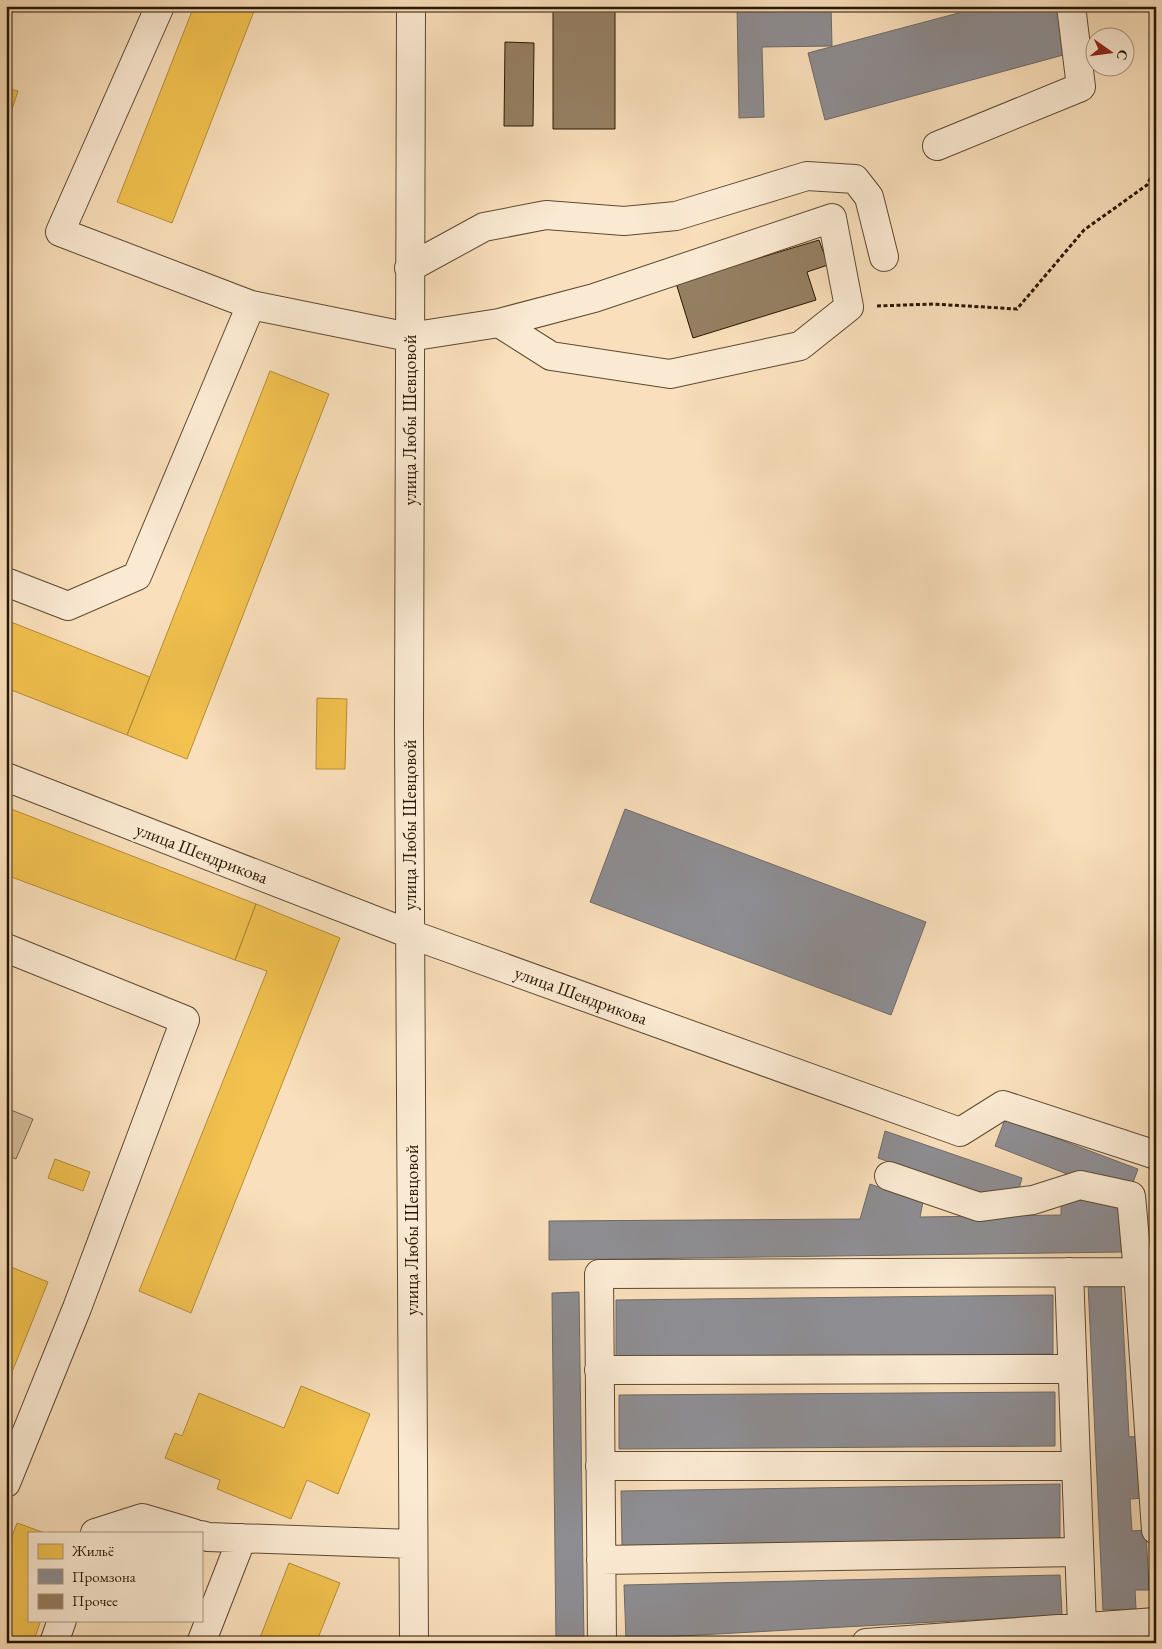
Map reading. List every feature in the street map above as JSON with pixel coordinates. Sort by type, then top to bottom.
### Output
[{"type":"street","points":[[160,6],[60,232],[251,305],[409,337],[499,323],[594,298],[832,218],[849,307],[800,346],[670,374],[551,356],[499,323]]},
{"type":"street","name":"улица Любы Шевцовой","points":[[411,6],[409,268],[410,934],[414,1643]]},
{"type":"street","points":[[937,146],[1081,88],[1071,6]]},
{"type":"street","points":[[409,268],[484,227],[546,215],[624,220],[676,216],[807,176],[855,179],[868,197],[884,258]]},
{"type":"street","points":[[6,582],[68,606],[137,576],[251,305]]},
{"type":"street","name":"улица Шендрикова","points":[[6,777],[410,934],[960,1132],[1003,1105],[1156,1155]]},
{"type":"street","points":[[6,948],[185,1020],[77,1308],[6,1483]]},
{"type":"street","points":[[889,1176],[979,1207],[1033,1200],[1080,1185],[1131,1196],[1156,1530]]},
{"type":"street","points":[[1069,1272],[1082,1626]]},
{"type":"street","points":[[602,1643],[599,1274],[1138,1272]]},
{"type":"street","points":[[599,1370],[1072,1369]]},
{"type":"street","points":[[600,1466],[1076,1466]]},
{"type":"street","points":[[98,1532],[142,1518],[190,1532]]},
{"type":"street","points":[[202,1535],[413,1544]]},
{"type":"street","points":[[201,1643],[242,1538]]},
{"type":"street","points":[[601,1560],[1079,1552]]},
{"type":"street","points":[[54,1643],[61,1622]]},
{"type":"street","points":[[866,1643],[1156,1622]]},
{"type":"path","points":[[849,307],[933,304],[1017,309],[1084,230],[1147,185],[1156,168]]},
{"type":"shaded area","points":[[6,1108],[33,1119],[16,1159],[6,1155]]},
{"type":"building: Жильё","points":[[194,6],[256,6],[172,223],[117,202]]},
{"type":"building: Жильё","points":[[6,88],[18,91],[6,128]]},
{"type":"building: Жильё","points":[[270,371],[329,394],[187,759],[127,735]]},
{"type":"building: Жильё","points":[[6,620],[150,677],[127,735],[6,688]]},
{"type":"building: Жильё","points":[[317,698],[347,699],[345,769],[316,769]]},
{"type":"building: Жильё","points":[[6,807],[256,904],[235,960],[6,875]]},
{"type":"building: Жильё","points":[[256,904],[340,938],[191,1313],[139,1291],[267,971],[235,960]]},
{"type":"building: Жильё","points":[[55,1159],[90,1172],[83,1191],[48,1178]]},
{"type":"building: Жильё","points":[[6,1265],[48,1282],[6,1387]]},
{"type":"building: Жильё","points":[[301,1386],[370,1414],[338,1494],[307,1480],[291,1519],[217,1489],[220,1480],[165,1458],[175,1433],[182,1436],[199,1393],[284,1428]]},
{"type":"building: Жильё","points":[[17,1523],[42,1532],[28,1532],[28,1622],[40,1622],[33,1643],[6,1643],[6,1553]]},
{"type":"building: Жильё","points":[[289,1563],[340,1583],[316,1643],[258,1643]]},
{"type":"building: Промзона","points":[[737,6],[831,6],[832,46],[762,47],[764,117],[739,118]]},
{"type":"building: Промзона","points":[[985,6],[1064,6],[1067,54],[825,120],[808,53]]},
{"type":"building: Промзона","points":[[625,809],[926,922],[891,1015],[590,902]]},
{"type":"building: Промзона","points":[[1005,1119],[1138,1169],[1131,1188],[1085,1181],[995,1146]]},
{"type":"building: Промзона","points":[[885,1131],[1022,1178],[1017,1196],[986,1196],[878,1158]]},
{"type":"building: Промзона","points":[[1151,1179],[1156,1179],[1156,1264]]},
{"type":"building: Промзона","points":[[870,1184],[923,1202],[920,1217],[1061,1215],[1061,1201],[1122,1199],[1123,1252],[549,1260],[549,1221],[860,1219]]},
{"type":"building: Промзона","points":[[1121,1282],[1129,1437],[1141,1436],[1144,1498],[1130,1499],[1132,1531],[1146,1530],[1149,1590],[1135,1590],[1136,1609],[1103,1610],[1088,1283]]},
{"type":"building: Промзона","points":[[579,1292],[584,1643],[556,1643],[552,1293]]},
{"type":"building: Промзона","points":[[1053,1295],[1053,1354],[616,1358],[616,1300]]},
{"type":"building: Промзона","points":[[1055,1392],[1055,1446],[619,1449],[619,1395]]},
{"type":"building: Промзона","points":[[1060,1484],[1060,1539],[622,1546],[621,1491]]},
{"type":"building: Промзона","points":[[1060,1575],[1062,1615],[626,1639],[624,1585]]},
{"type":"building: Промзона","points":[[1156,1636],[1156,1643],[1083,1643]]},
{"type":"building: Прочее","points":[[553,6],[615,6],[615,129],[553,129]]},
{"type":"building: Прочее","points":[[505,42],[534,43],[533,126],[504,126]]},
{"type":"building: Прочее","points":[[819,240],[828,265],[807,272],[816,300],[693,338],[676,283]]}]
